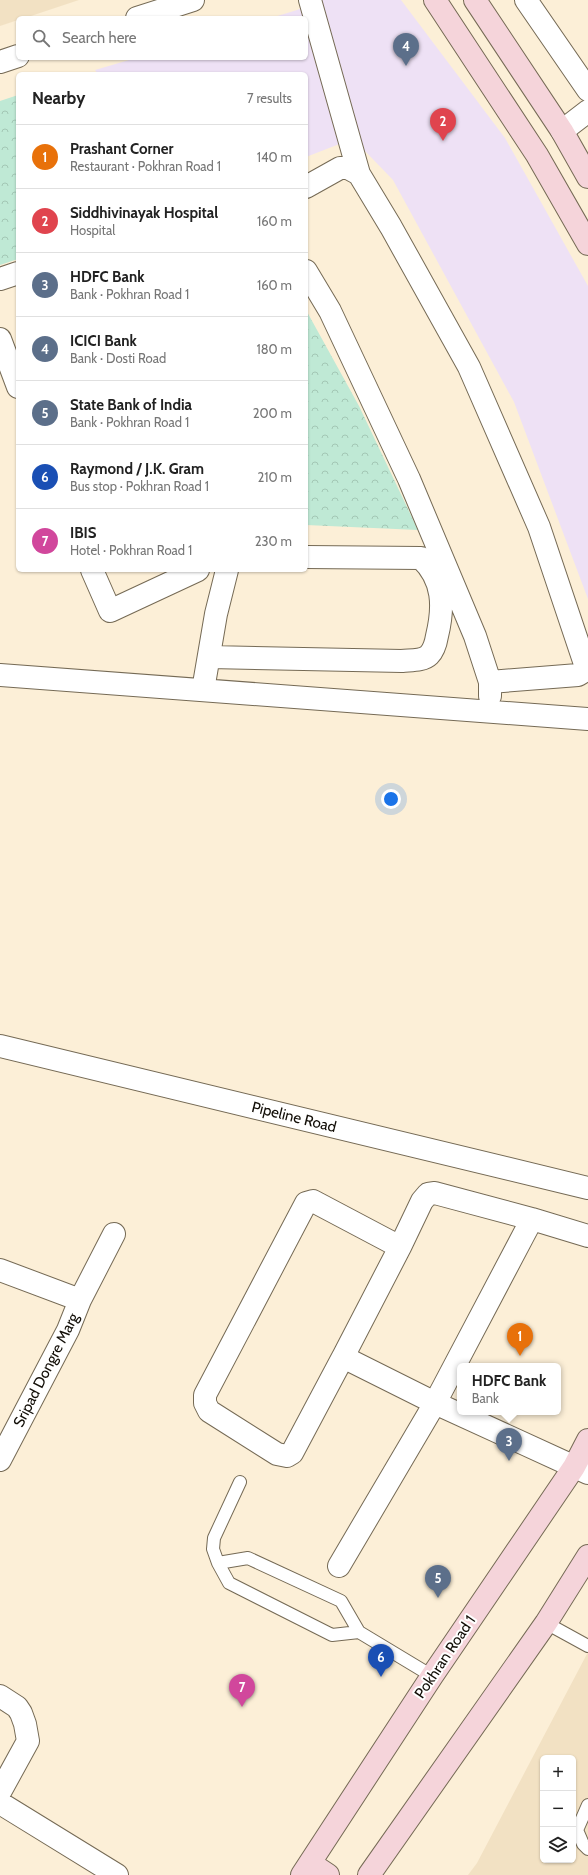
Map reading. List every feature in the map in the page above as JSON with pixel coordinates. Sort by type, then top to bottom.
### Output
[{"type":"main road","points":[[435,0],[538,155],[588,244]]},
{"type":"main road","points":[[476,0],[562,131],[588,177]]},
{"type":"main road","name":"Pokhran Road 1","points":[[306,1869],[432,1676],[581,1470],[588,1440]]},
{"type":"main road","points":[[369,1875],[546,1622],[588,1556]]},
{"type":"main road","points":[[306,1869],[328,1875]]},
{"type":"street","points":[[143,16],[193,0]]},
{"type":"street","points":[[310,0],[359,174],[392,227],[470,367],[539,527],[586,667],[586,670],[578,675],[490,682]]},
{"type":"street","points":[[526,0],[588,90]]},
{"type":"street","points":[[0,62],[16,57]]},
{"type":"street","points":[[562,131],[588,111]]},
{"type":"street","points":[[308,186],[340,168],[348,168],[359,174]]},
{"type":"street","points":[[0,279],[16,273]]},
{"type":"street","points":[[308,274],[330,312],[409,479],[475,636],[490,682],[489,711]]},
{"type":"street","points":[[0,339],[16,382]]},
{"type":"street","points":[[210,657],[402,661],[420,659],[429,655],[435,643],[442,607],[441,594],[434,574],[422,558],[308,557]]},
{"type":"street","points":[[93,572],[110,611],[194,572]]},
{"type":"street","points":[[203,690],[210,657],[216,614],[226,572]]},
{"type":"street","points":[[0,675],[588,719]]},
{"type":"street","name":"Pipeline Road","points":[[0,1046],[588,1188]]},
{"type":"street","points":[[400,1247],[314,1201],[306,1203],[205,1395],[205,1403],[209,1411],[277,1454],[287,1456],[292,1453],[400,1247],[422,1201],[428,1194],[435,1193],[532,1219],[588,1236]]},
{"type":"street","points":[[339,1566],[435,1403],[532,1219]]},
{"type":"street","name":"Sripad Dongre Marg","points":[[0,1460],[68,1330],[80,1300],[114,1234]]},
{"type":"street","name":"Sripad Dongre Marg","points":[[0,1270],[80,1300]]},
{"type":"street","points":[[343,1357],[457,1413]]},
{"type":"street","points":[[461,1415],[581,1470]]},
{"type":"street","points":[[0,1696],[17,1707],[21,1713],[25,1724],[28,1741],[0,1792]]},
{"type":"street","points":[[0,1804],[117,1875]]},
{"type":"lane","points":[[240,1482],[214,1538],[213,1549],[218,1563],[229,1583],[332,1635],[359,1632]]},
{"type":"lane","points":[[218,1563],[248,1558],[341,1601],[359,1632],[432,1676]]},
{"type":"lane","points":[[546,1622],[588,1646]]},
{"type":"lane","points":[[588,1805],[576,1830],[583,1844],[588,1849]]},
{"type":"shaded area","points":[[0,0],[79,0],[31,16],[16,16],[16,21],[0,26]]},
{"type":"shaded area","points":[[321,0],[401,0],[505,138],[588,286],[588,599],[514,402],[393,180],[365,151],[342,143],[308,156],[308,72],[96,72],[95,70],[129,60],[308,60],[308,16],[278,16]]},
{"type":"shaded area","points":[[588,1652],[588,1875],[468,1875],[477,1863]]},
{"type":"green space","points":[[16,96],[16,260],[0,265],[0,101]]},
{"type":"green space","points":[[308,314],[359,406],[418,530],[308,525]]},
{"type":"place","name":"ICICI Bank","points":[[406,66]]},
{"type":"place","name":"Siddhivinayak Hospital","points":[[443,141]]},
{"type":"place","name":"Prashant Corner","points":[[520,1356]]},
{"type":"place","name":"HDFC Bank","points":[[509,1461]]},
{"type":"place","name":"State Bank of India","points":[[438,1598]]},
{"type":"place","name":"Raymond / J.K. Gram","points":[[381,1677]]},
{"type":"place","name":"IBIS","points":[[242,1707]]}]
